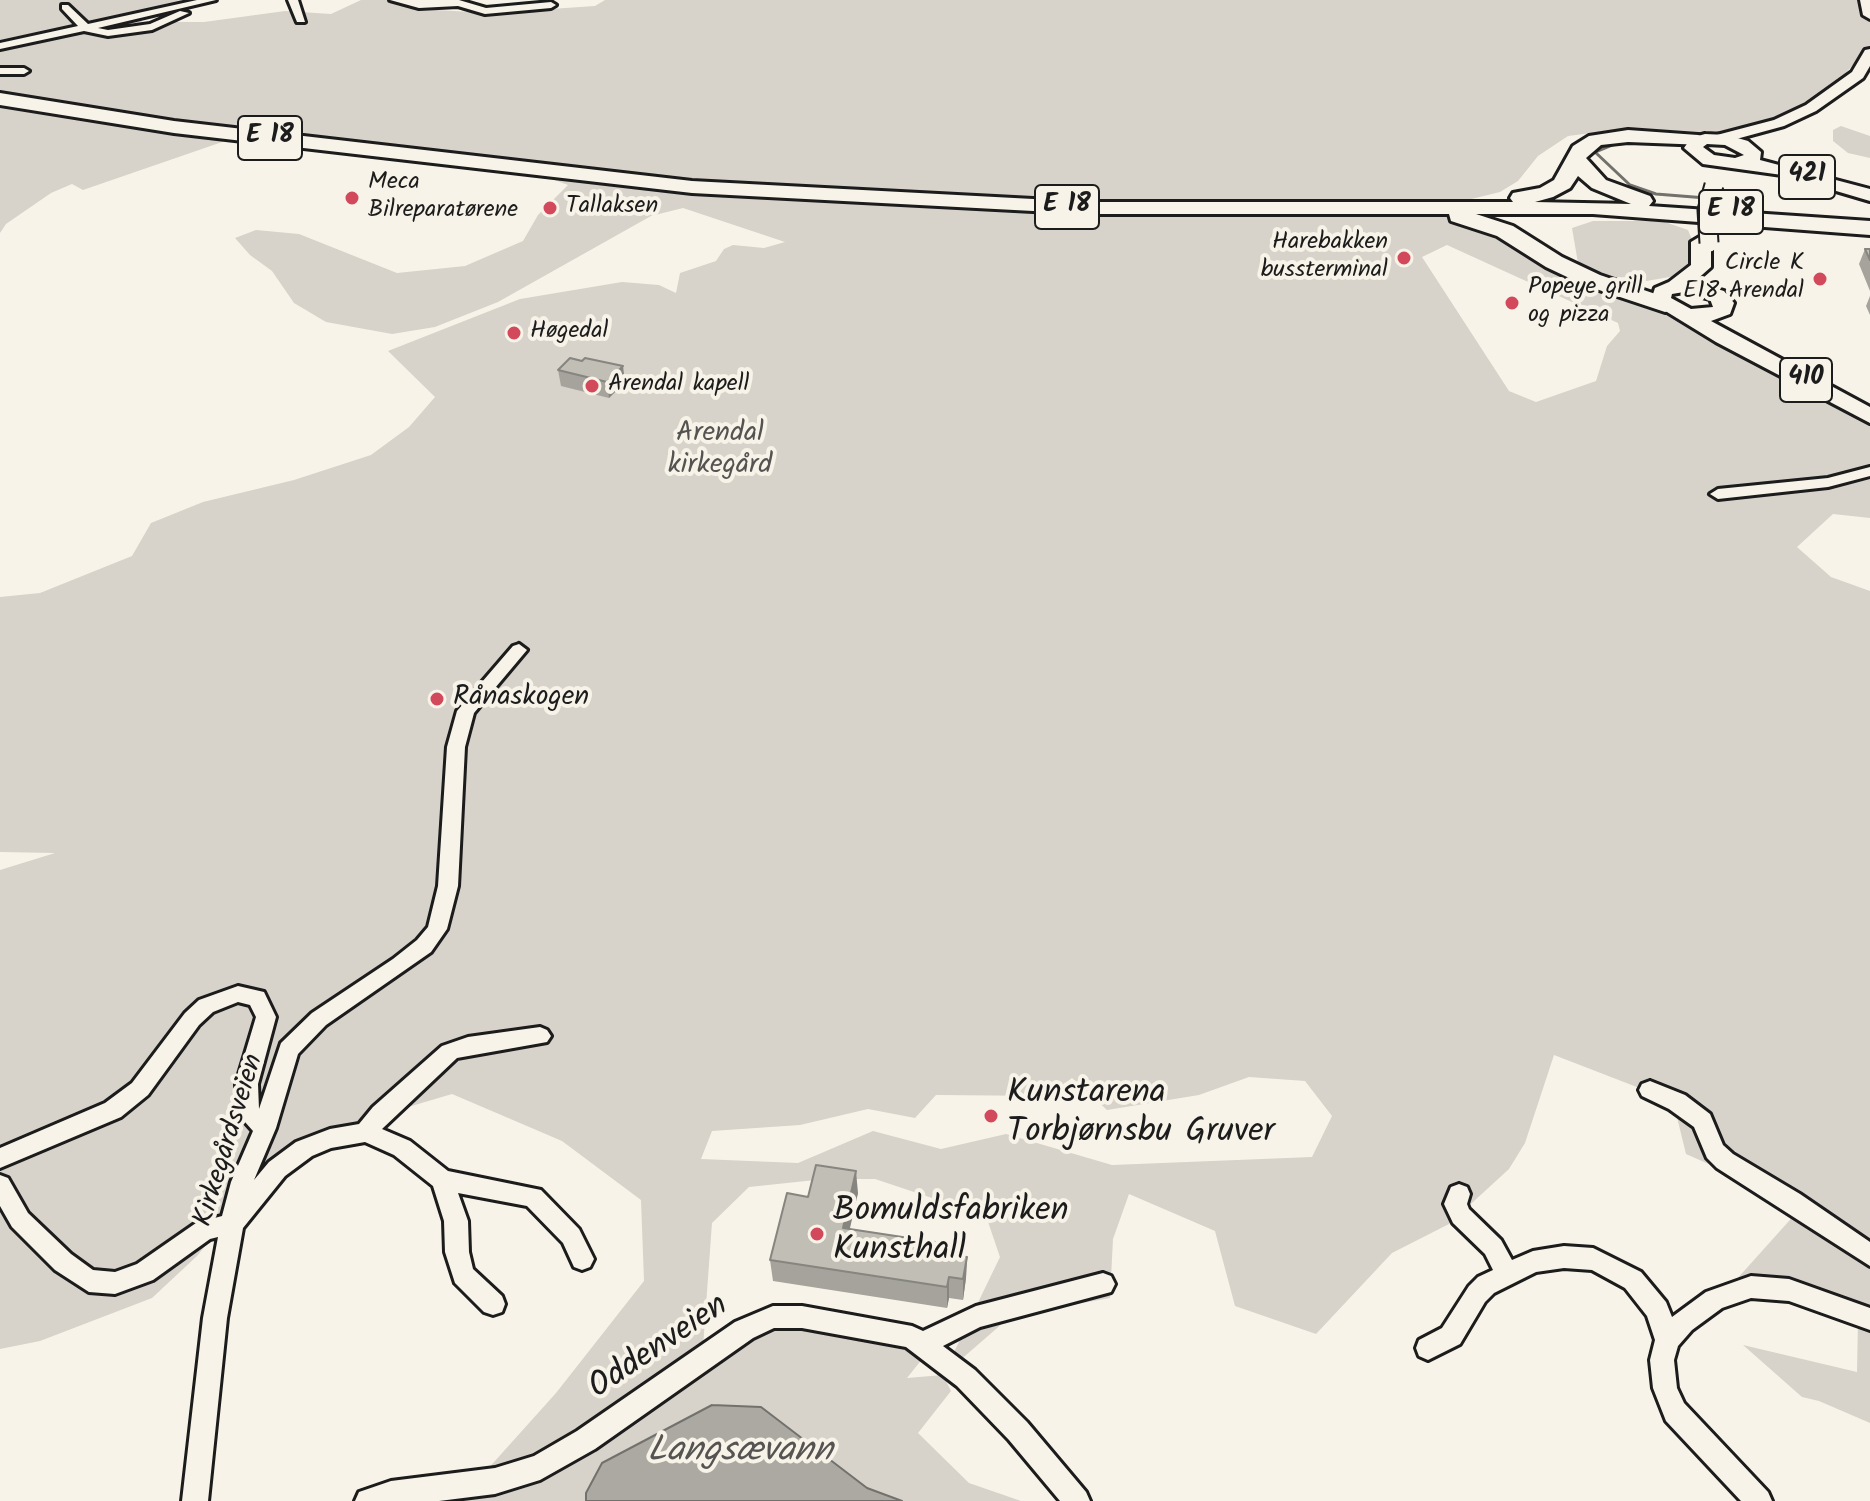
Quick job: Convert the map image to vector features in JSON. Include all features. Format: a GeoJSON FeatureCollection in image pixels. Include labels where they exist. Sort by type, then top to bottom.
{"type":"FeatureCollection","features":[{"type":"Feature","properties":{"kind":"highway","name":"E 18"},"geometry":{"type":"LineString","coordinates":[[0,96],[460,155],[699,181],[821,191],[1088,203],[1516,199],[1546,193],[1563,184],[1584,147],[1596,140],[1617,136],[1650,137],[1704,147]]}},
{"type":"Feature","properties":{"kind":"highway","name":"E 18"},"geometry":{"type":"LineString","coordinates":[[0,96],[190,129],[692,187],[1011,206],[1569,208],[1733,214]]}},
{"type":"Feature","properties":{"kind":"highway","name":"E 18"},"geometry":{"type":"LineString","coordinates":[[1577,159],[1590,178],[1624,196],[1733,214],[1870,226]]}},
{"type":"Feature","properties":{"kind":"highway","name":"E 18"},"geometry":{"type":"LineString","coordinates":[[1420,201],[1733,214]]}},
{"type":"Feature","properties":{"kind":"highway","name":"E 18"},"geometry":{"type":"LineString","coordinates":[[1328,208],[1434,212],[1468,217],[1505,231],[1554,262],[1605,284],[1669,293]]}},
{"type":"Feature","properties":{"kind":"highway","name":"E 18"},"geometry":{"type":"LineString","coordinates":[[1569,269],[1553,254],[1546,239],[1554,227],[1571,219],[1605,215],[1733,214]]}},
{"type":"Feature","properties":{"kind":"main road"},"geometry":{"type":"LineString","coordinates":[[1867,0],[1870,15]]}},
{"type":"Feature","properties":{"kind":"main road"},"geometry":{"type":"LineString","coordinates":[[1704,147],[1797,116],[1843,88],[1858,75],[1870,53]]}},
{"type":"Feature","properties":{"kind":"main road"},"geometry":{"type":"LineString","coordinates":[[1710,185],[1722,170],[1743,156],[1748,138],[1760,128]]}},
{"type":"Feature","properties":{"kind":"main road"},"geometry":{"type":"LineString","coordinates":[[1704,147],[1743,156]]}},
{"type":"Feature","properties":{"kind":"main road","name":"410"},"geometry":{"type":"LineString","coordinates":[[1704,147],[1710,169],[1710,185],[1701,267],[1669,293],[1689,315],[1870,416]]}},
{"type":"Feature","properties":{"kind":"main road","name":"421"},"geometry":{"type":"LineString","coordinates":[[1743,156],[1870,194]]}},
{"type":"Feature","properties":{"kind":"main road","name":"410"},"geometry":{"type":"LineString","coordinates":[[1705,242],[1710,292],[1724,303],[1719,313]]}},
{"type":"Feature","properties":{"kind":"main road"},"geometry":{"type":"LineString","coordinates":[[1669,293],[1710,292]]}},
{"type":"Feature","properties":{"kind":"main road","name":"410"},"geometry":{"type":"LineString","coordinates":[[1689,315],[1719,313]]}},
{"type":"Feature","properties":{"kind":"main road","name":"410"},"geometry":{"type":"LineString","coordinates":[[1719,313],[1725,326],[1742,346]]}},
{"type":"Feature","properties":{"kind":"street"},"geometry":{"type":"LineString","coordinates":[[0,46],[211,0]]}},
{"type":"Feature","properties":{"kind":"street"},"geometry":{"type":"LineString","coordinates":[[293,0],[301,20]]}},
{"type":"Feature","properties":{"kind":"street"},"geometry":{"type":"LineString","coordinates":[[395,0],[419,5],[459,3],[485,11],[551,5]]}},
{"type":"Feature","properties":{"kind":"street"},"geometry":{"type":"LineString","coordinates":[[65,7],[86,28],[108,33],[152,27],[190,10]]}},
{"type":"Feature","properties":{"kind":"street"},"geometry":{"type":"LineString","coordinates":[[0,71],[24,71]]}},
{"type":"Feature","properties":{"kind":"street"},"geometry":{"type":"LineString","coordinates":[[1718,494],[1828,482],[1870,471]]}},
{"type":"Feature","properties":{"kind":"street","name":"Kirkegårdsveien"},"geometry":{"type":"LineString","coordinates":[[195,1501],[215,1318],[232,1224],[242,1182],[265,1128],[281,1070],[289,1049],[300,1036],[319,1019],[400,965],[424,946],[437,929],[446,905],[456,747],[466,711],[519,650]]}},
{"type":"Feature","properties":{"kind":"street"},"geometry":{"type":"LineString","coordinates":[[0,1158],[113,1110],[140,1089],[192,1019],[206,1006],[238,994],[257,998],[266,1017],[247,1084],[248,1113],[265,1128]]}},
{"type":"Feature","properties":{"kind":"street"},"geometry":{"type":"LineString","coordinates":[[366,1132],[381,1114],[450,1052],[468,1046],[540,1036]]}},
{"type":"Feature","properties":{"kind":"street"},"geometry":{"type":"LineString","coordinates":[[1650,1090],[1677,1102],[1702,1121],[1715,1151],[1725,1161],[1792,1201],[1870,1255]]}},
{"type":"Feature","properties":{"kind":"street"},"geometry":{"type":"LineString","coordinates":[[0,1185],[20,1220],[63,1262],[89,1281],[115,1283],[131,1279],[204,1230],[232,1224],[277,1169],[294,1155],[330,1139],[366,1132],[402,1148],[442,1180],[533,1197],[571,1236],[582,1259]]}},
{"type":"Feature","properties":{"kind":"street"},"geometry":{"type":"LineString","coordinates":[[442,1180],[456,1221],[457,1252],[463,1275],[493,1304]]}},
{"type":"Feature","properties":{"kind":"street"},"geometry":{"type":"LineString","coordinates":[[1459,1194],[1455,1204],[1461,1216],[1493,1247],[1507,1274]]}},
{"type":"Feature","properties":{"kind":"street"},"geometry":{"type":"LineString","coordinates":[[1428,1348],[1451,1336],[1477,1294],[1507,1274],[1533,1262],[1564,1257],[1593,1259],[1633,1280],[1657,1310],[1667,1340]]}},
{"type":"Feature","properties":{"kind":"street"},"geometry":{"type":"LineString","coordinates":[[921,1344],[976,1317],[1103,1284]]}},
{"type":"Feature","properties":{"kind":"street"},"geometry":{"type":"LineString","coordinates":[[1759,1501],[1675,1412],[1665,1388],[1662,1360],[1667,1340],[1683,1322],[1714,1300],[1751,1287],[1789,1290],[1870,1319]]}},
{"type":"Feature","properties":{"kind":"street","name":"Oddenveien"},"geometry":{"type":"LineString","coordinates":[[368,1501],[391,1494],[495,1481],[540,1467],[586,1440],[744,1330],[773,1317],[802,1317],[897,1332],[921,1344],[966,1378],[1018,1431],[1077,1501]]}},
{"type":"Feature","properties":{"kind":"green space","name":"Arendal kirkegård"},"geometry":{"type":"Polygon","coordinates":[[[0,0],[181,0],[184,3],[135,18],[143,22],[204,22],[285,11],[331,14],[361,0],[400,0],[436,10],[491,13],[595,6],[605,0],[1870,0],[1870,47],[1839,80],[1785,115],[1743,130],[1681,133],[1615,130],[1568,136],[1538,156],[1518,181],[1500,192],[1447,205],[1638,299],[1696,322],[1870,425],[1870,518],[1833,514],[1797,547],[1831,577],[1870,591],[1870,1423],[1802,1397],[1743,1345],[1857,1372],[1858,1321],[1816,1302],[1740,1298],[1736,1280],[1797,1212],[1765,1189],[1686,1154],[1673,1101],[1554,1055],[1525,1143],[1509,1169],[1449,1224],[1392,1253],[1316,1334],[1235,1306],[1215,1231],[1129,1194],[1113,1239],[1110,1298],[1011,1316],[943,1375],[951,1391],[918,1433],[969,1483],[1021,1501],[902,1501],[867,1488],[761,1407],[586,1493],[586,1501],[459,1501],[556,1393],[644,1281],[641,1200],[562,1141],[452,1094],[388,1113],[259,1172],[249,1211],[220,1228],[197,1256],[152,1298],[40,1341],[0,1349],[0,870],[55,853],[0,852],[0,597],[40,593],[132,556],[151,523],[203,502],[294,480],[371,455],[409,427],[435,397],[388,351],[520,299],[622,282],[659,285],[676,293],[680,273],[716,261],[724,249],[733,245],[764,248],[785,242],[683,208],[651,216],[498,302],[435,327],[392,334],[326,322],[294,303],[272,271],[250,255],[235,238],[256,230],[299,234],[397,273],[465,266],[523,241],[538,215],[568,185],[528,170],[288,143],[225,141],[83,190],[72,184],[51,193],[6,224],[0,233],[0,0]],[[1447,245],[1422,257],[1509,391],[1536,402],[1596,381],[1607,346],[1620,331],[1618,323],[1447,245]],[[1249,1077],[1199,1095],[1107,1110],[1072,1078],[1048,1096],[936,1095],[915,1118],[868,1109],[800,1125],[712,1131],[701,1159],[798,1163],[873,1131],[941,1149],[1006,1134],[1112,1165],[1312,1157],[1332,1116],[1305,1081],[1249,1077]],[[825,1179],[749,1187],[712,1223],[703,1347],[783,1325],[814,1328],[908,1347],[923,1358],[907,1378],[943,1375],[1000,1257],[986,1216],[875,1179],[825,1179]]]}},
{"type":"Feature","properties":{"kind":"green space"},"geometry":{"type":"Polygon","coordinates":[[[1841,126],[1870,136],[1870,158],[1848,153],[1833,141],[1833,130],[1841,126]]]}},
{"type":"Feature","properties":{"kind":"green space"},"geometry":{"type":"Polygon","coordinates":[[[1593,221],[1662,221],[1688,230],[1695,247],[1687,274],[1635,283],[1601,275],[1578,263],[1572,228],[1593,221]]]}},
{"type":"Feature","properties":{"kind":"water","name":"Langsævann"},"geometry":{"type":"Polygon","coordinates":[[[712,1405],[761,1407],[867,1488],[902,1501],[586,1501],[586,1493],[602,1463],[712,1405]]]}},
{"type":"Feature","properties":{"kind":"building"},"geometry":{"type":"Polygon","coordinates":[[[570,358],[623,366],[607,382],[558,370],[570,358]]]}},
{"type":"Feature","properties":{"kind":"building"},"geometry":{"type":"Polygon","coordinates":[[[816,1165],[856,1171],[843,1228],[955,1245],[953,1255],[967,1257],[963,1279],[949,1277],[947,1287],[770,1260],[787,1193],[808,1197],[816,1165]]]}},
{"type":"Feature","properties":{"kind":"waterway"},"geometry":{"type":"LineString","coordinates":[[1617,143],[1595,152],[1630,185],[1656,194],[1706,198]]}},
{"type":"Feature","properties":{"kind":"waterway"},"geometry":{"type":"LineString","coordinates":[[1716,199],[1732,198]]}},
{"type":"Feature","properties":{"kind":"place","name":"Meca Bilreparatørene"},"geometry":{"type":"Point","coordinates":[352,198]}},
{"type":"Feature","properties":{"kind":"place","name":"Tallaksen"},"geometry":{"type":"Point","coordinates":[550,208]}},
{"type":"Feature","properties":{"kind":"place","name":"Harebakken bussterminal"},"geometry":{"type":"Point","coordinates":[1404,258]}},
{"type":"Feature","properties":{"kind":"place","name":"Circle K E18 Arendal"},"geometry":{"type":"Point","coordinates":[1820,279]}},
{"type":"Feature","properties":{"kind":"place","name":"Popeye grill og pizza"},"geometry":{"type":"Point","coordinates":[1512,303]}},
{"type":"Feature","properties":{"kind":"place","name":"Høgedal"},"geometry":{"type":"Point","coordinates":[514,333]}},
{"type":"Feature","properties":{"kind":"place","name":"Arendal kapell"},"geometry":{"type":"Point","coordinates":[592,386]}},
{"type":"Feature","properties":{"kind":"place","name":"Rånaskogen"},"geometry":{"type":"Point","coordinates":[437,699]}},
{"type":"Feature","properties":{"kind":"place","name":"Kunstarena Torbjørnsbu Gruver"},"geometry":{"type":"Point","coordinates":[991,1116]}},
{"type":"Feature","properties":{"kind":"place","name":"Bomuldsfabriken Kunsthall"},"geometry":{"type":"Point","coordinates":[817,1234]}}]}
